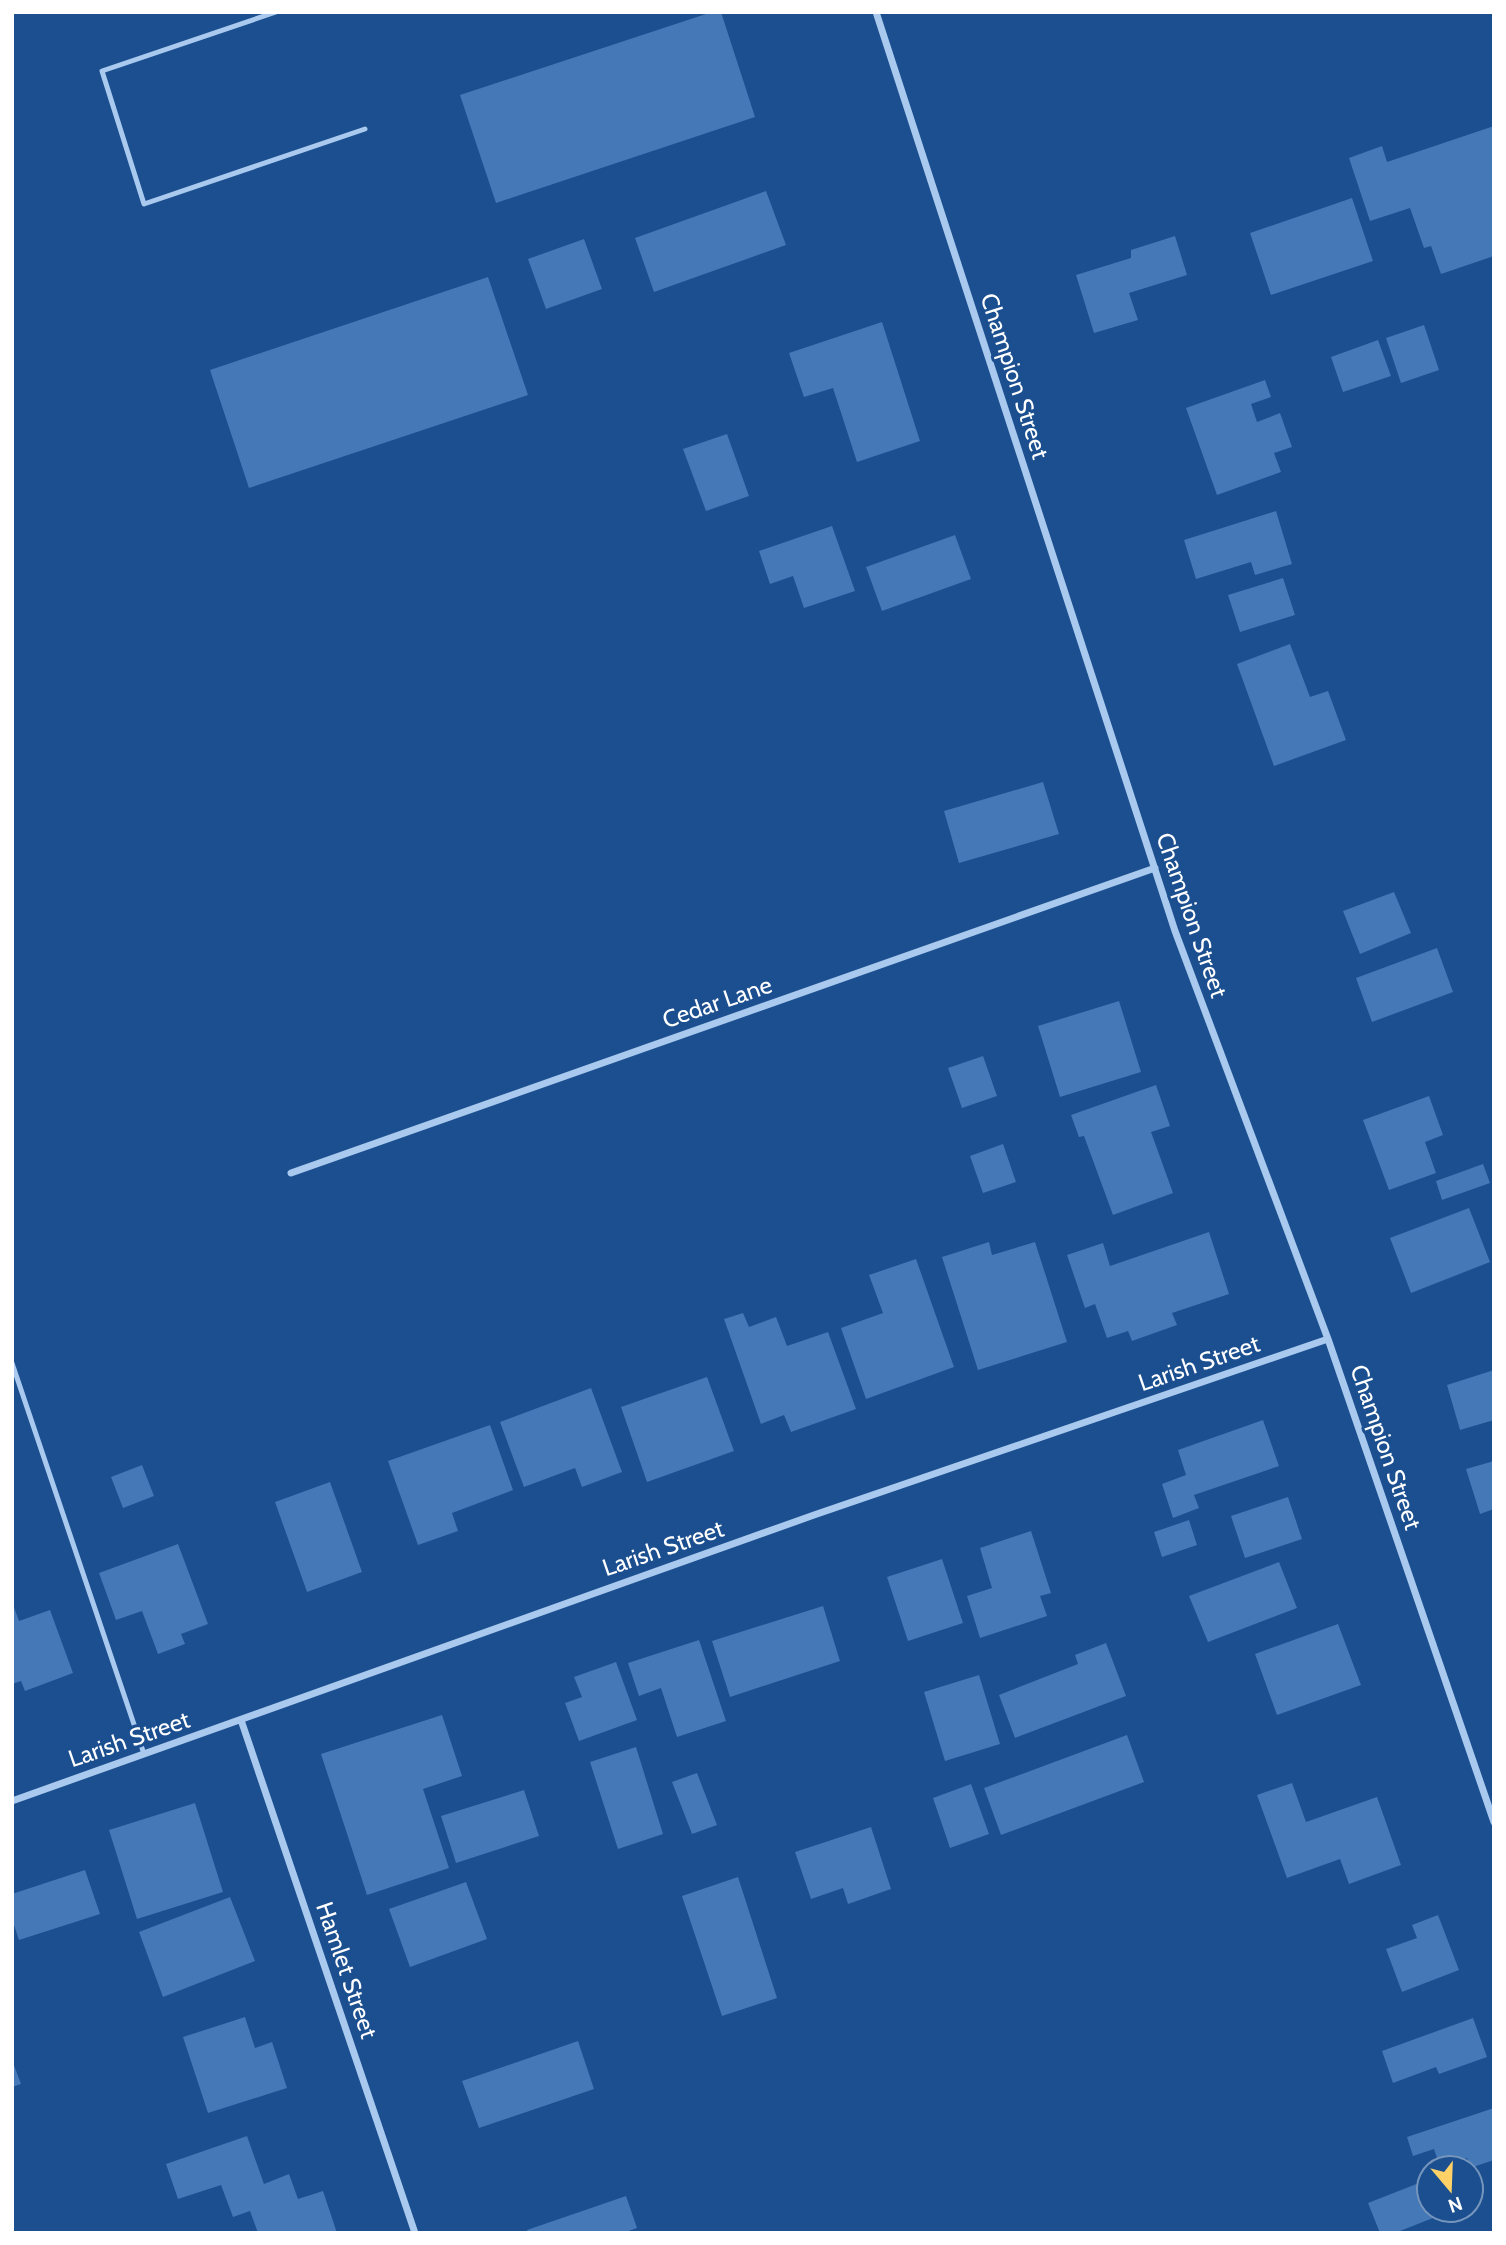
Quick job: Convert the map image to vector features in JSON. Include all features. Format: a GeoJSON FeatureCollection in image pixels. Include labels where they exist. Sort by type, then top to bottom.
{"type":"FeatureCollection","features":[{"type":"Feature","properties":{"kind":"street","name":"Champion Street"},"geometry":{"type":"LineString","coordinates":[[876,12],[1175,931],[1328,1339],[1494,1822]]}},
{"type":"Feature","properties":{"kind":"street","name":"Cedar Lane"},"geometry":{"type":"LineString","coordinates":[[291,1173],[1155,868]]}},
{"type":"Feature","properties":{"kind":"street","name":"Larish Street"},"geometry":{"type":"LineString","coordinates":[[12,1801],[814,1515],[1328,1339]]}},
{"type":"Feature","properties":{"kind":"street","name":"Hamlet Street"},"geometry":{"type":"LineString","coordinates":[[241,1720],[415,2233]]}},
{"type":"Feature","properties":{"kind":"lane"},"geometry":{"type":"LineString","coordinates":[[275,12],[102,71],[144,204],[365,129]]}},
{"type":"Feature","properties":{"kind":"lane"},"geometry":{"type":"LineString","coordinates":[[12,1363],[144,1754]]}},
{"type":"Feature","properties":{"kind":"building"},"geometry":{"type":"Polygon","coordinates":[[[712,12],[721,12],[755,117],[496,203],[460,95],[712,12]]]}},
{"type":"Feature","properties":{"kind":"building"},"geometry":{"type":"Polygon","coordinates":[[[1494,126],[1494,256],[1441,274],[1431,246],[1424,248],[1410,208],[1370,221],[1349,158],[1382,146],[1387,162],[1494,126]]]}},
{"type":"Feature","properties":{"kind":"building"},"geometry":{"type":"Polygon","coordinates":[[[766,191],[786,245],[654,292],[635,238],[766,191]]]}},
{"type":"Feature","properties":{"kind":"building"},"geometry":{"type":"Polygon","coordinates":[[[1352,198],[1373,261],[1271,295],[1250,233],[1352,198]]]}},
{"type":"Feature","properties":{"kind":"building"},"geometry":{"type":"Polygon","coordinates":[[[1175,236],[1187,275],[1129,293],[1138,320],[1094,333],[1076,275],[1131,258],[1131,250],[1175,236]]]}},
{"type":"Feature","properties":{"kind":"building"},"geometry":{"type":"Polygon","coordinates":[[[584,239],[602,289],[546,309],[528,259],[584,239]]]}},
{"type":"Feature","properties":{"kind":"building"},"geometry":{"type":"Polygon","coordinates":[[[488,277],[528,395],[249,488],[210,370],[488,277]]]}},
{"type":"Feature","properties":{"kind":"building"},"geometry":{"type":"Polygon","coordinates":[[[882,322],[920,441],[857,462],[833,388],[804,397],[789,353],[882,322]]]}},
{"type":"Feature","properties":{"kind":"building"},"geometry":{"type":"Polygon","coordinates":[[[1424,325],[1439,370],[1401,383],[1386,338],[1424,325]]]}},
{"type":"Feature","properties":{"kind":"building"},"geometry":{"type":"Polygon","coordinates":[[[1378,340],[1391,376],[1343,392],[1331,357],[1378,340]]]}},
{"type":"Feature","properties":{"kind":"building"},"geometry":{"type":"Polygon","coordinates":[[[1265,380],[1271,397],[1251,404],[1257,422],[1280,413],[1292,447],[1274,453],[1281,472],[1217,495],[1186,408],[1265,380]]]}},
{"type":"Feature","properties":{"kind":"building"},"geometry":{"type":"Polygon","coordinates":[[[727,434],[749,496],[706,511],[683,449],[727,434]]]}},
{"type":"Feature","properties":{"kind":"building"},"geometry":{"type":"Polygon","coordinates":[[[1276,511],[1292,564],[1255,575],[1251,562],[1196,579],[1184,540],[1276,511]]]}},
{"type":"Feature","properties":{"kind":"building"},"geometry":{"type":"Polygon","coordinates":[[[832,526],[855,591],[804,608],[793,576],[770,584],[759,551],[832,526]]]}},
{"type":"Feature","properties":{"kind":"building"},"geometry":{"type":"Polygon","coordinates":[[[955,535],[971,579],[882,611],[866,567],[955,535]]]}},
{"type":"Feature","properties":{"kind":"building"},"geometry":{"type":"Polygon","coordinates":[[[1283,578],[1295,615],[1240,632],[1228,595],[1283,578]]]}},
{"type":"Feature","properties":{"kind":"building"},"geometry":{"type":"Polygon","coordinates":[[[1290,644],[1310,697],[1328,691],[1346,740],[1274,766],[1237,664],[1290,644]]]}},
{"type":"Feature","properties":{"kind":"building"},"geometry":{"type":"Polygon","coordinates":[[[1043,782],[1059,834],[959,863],[944,811],[1043,782]]]}},
{"type":"Feature","properties":{"kind":"building"},"geometry":{"type":"Polygon","coordinates":[[[1394,892],[1411,933],[1360,954],[1343,911],[1394,892]]]}},
{"type":"Feature","properties":{"kind":"building"},"geometry":{"type":"Polygon","coordinates":[[[1437,948],[1453,992],[1372,1022],[1356,978],[1437,948]]]}},
{"type":"Feature","properties":{"kind":"building"},"geometry":{"type":"Polygon","coordinates":[[[1119,1001],[1141,1072],[1060,1097],[1038,1026],[1119,1001]]]}},
{"type":"Feature","properties":{"kind":"building"},"geometry":{"type":"Polygon","coordinates":[[[983,1056],[997,1096],[962,1108],[948,1068],[983,1056]]]}},
{"type":"Feature","properties":{"kind":"building"},"geometry":{"type":"Polygon","coordinates":[[[1156,1085],[1170,1126],[1151,1132],[1173,1193],[1113,1215],[1084,1136],[1079,1137],[1071,1115],[1156,1085]]]}},
{"type":"Feature","properties":{"kind":"building"},"geometry":{"type":"Polygon","coordinates":[[[1429,1096],[1443,1135],[1425,1142],[1436,1173],[1389,1190],[1363,1120],[1429,1096]]]}},
{"type":"Feature","properties":{"kind":"building"},"geometry":{"type":"Polygon","coordinates":[[[1003,1144],[1016,1182],[983,1193],[970,1156],[1003,1144]]]}},
{"type":"Feature","properties":{"kind":"building"},"geometry":{"type":"Polygon","coordinates":[[[1483,1164],[1490,1183],[1442,1200],[1436,1181],[1483,1164]]]}},
{"type":"Feature","properties":{"kind":"building"},"geometry":{"type":"Polygon","coordinates":[[[1469,1208],[1490,1262],[1411,1293],[1390,1238],[1469,1208]]]}},
{"type":"Feature","properties":{"kind":"building"},"geometry":{"type":"Polygon","coordinates":[[[1209,1232],[1229,1294],[1172,1313],[1177,1325],[1132,1341],[1128,1331],[1107,1338],[1095,1304],[1085,1308],[1067,1255],[1103,1243],[1110,1266],[1209,1232]]]}},
{"type":"Feature","properties":{"kind":"building"},"geometry":{"type":"Polygon","coordinates":[[[989,1242],[992,1255],[1035,1242],[1067,1342],[978,1370],[942,1257],[989,1242]]]}},
{"type":"Feature","properties":{"kind":"building"},"geometry":{"type":"Polygon","coordinates":[[[916,1259],[954,1367],[866,1399],[841,1328],[883,1313],[869,1275],[916,1259]]]}},
{"type":"Feature","properties":{"kind":"building"},"geometry":{"type":"Polygon","coordinates":[[[743,1313],[749,1327],[776,1317],[787,1346],[828,1332],[856,1409],[791,1432],[784,1415],[761,1424],[724,1319],[743,1313]]]}},
{"type":"Feature","properties":{"kind":"building"},"geometry":{"type":"Polygon","coordinates":[[[1494,1370],[1494,1420],[1460,1430],[1447,1385],[1494,1370]]]}},
{"type":"Feature","properties":{"kind":"building"},"geometry":{"type":"Polygon","coordinates":[[[707,1377],[734,1451],[647,1482],[621,1407],[707,1377]]]}},
{"type":"Feature","properties":{"kind":"building"},"geometry":{"type":"Polygon","coordinates":[[[591,1388],[622,1472],[582,1487],[575,1468],[524,1487],[500,1422],[591,1388]]]}},
{"type":"Feature","properties":{"kind":"building"},"geometry":{"type":"Polygon","coordinates":[[[1263,1420],[1279,1466],[1194,1495],[1199,1508],[1173,1518],[1162,1484],[1186,1475],[1178,1450],[1263,1420]]]}},
{"type":"Feature","properties":{"kind":"building"},"geometry":{"type":"Polygon","coordinates":[[[490,1425],[513,1490],[452,1513],[458,1531],[418,1545],[388,1461],[490,1425]]]}},
{"type":"Feature","properties":{"kind":"building"},"geometry":{"type":"Polygon","coordinates":[[[1494,1461],[1494,1509],[1480,1514],[1466,1469],[1494,1461]]]}},
{"type":"Feature","properties":{"kind":"building"},"geometry":{"type":"Polygon","coordinates":[[[142,1465],[154,1496],[123,1508],[111,1477],[142,1465]]]}},
{"type":"Feature","properties":{"kind":"building"},"geometry":{"type":"Polygon","coordinates":[[[330,1482],[362,1572],[307,1592],[275,1502],[330,1482]]]}},
{"type":"Feature","properties":{"kind":"building"},"geometry":{"type":"Polygon","coordinates":[[[1288,1497],[1302,1539],[1245,1558],[1231,1516],[1288,1497]]]}},
{"type":"Feature","properties":{"kind":"building"},"geometry":{"type":"Polygon","coordinates":[[[1189,1520],[1197,1545],[1162,1557],[1154,1532],[1189,1520]]]}},
{"type":"Feature","properties":{"kind":"building"},"geometry":{"type":"Polygon","coordinates":[[[1031,1531],[1051,1593],[1040,1596],[1047,1616],[980,1638],[967,1596],[992,1588],[980,1548],[1031,1531]]]}},
{"type":"Feature","properties":{"kind":"building"},"geometry":{"type":"Polygon","coordinates":[[[178,1544],[208,1624],[181,1634],[185,1644],[158,1654],[142,1611],[116,1620],[99,1573],[178,1544]]]}},
{"type":"Feature","properties":{"kind":"building"},"geometry":{"type":"Polygon","coordinates":[[[942,1559],[963,1623],[908,1641],[887,1577],[942,1559]]]}},
{"type":"Feature","properties":{"kind":"building"},"geometry":{"type":"Polygon","coordinates":[[[1279,1562],[1297,1608],[1208,1642],[1189,1596],[1279,1562]]]}},
{"type":"Feature","properties":{"kind":"building"},"geometry":{"type":"Polygon","coordinates":[[[12,1602],[19,1621],[50,1610],[73,1673],[25,1691],[21,1681],[12,1684],[12,1602]]]}},
{"type":"Feature","properties":{"kind":"building"},"geometry":{"type":"Polygon","coordinates":[[[823,1606],[840,1661],[730,1697],[712,1641],[823,1606]]]}},
{"type":"Feature","properties":{"kind":"building"},"geometry":{"type":"Polygon","coordinates":[[[1338,1624],[1361,1685],[1277,1715],[1255,1654],[1338,1624]]]}},
{"type":"Feature","properties":{"kind":"building"},"geometry":{"type":"Polygon","coordinates":[[[699,1640],[726,1721],[677,1737],[661,1688],[639,1696],[628,1663],[699,1640]]]}},
{"type":"Feature","properties":{"kind":"building"},"geometry":{"type":"Polygon","coordinates":[[[1106,1643],[1126,1696],[1015,1738],[999,1695],[1078,1664],[1075,1655],[1106,1643]]]}},
{"type":"Feature","properties":{"kind":"building"},"geometry":{"type":"Polygon","coordinates":[[[616,1662],[637,1720],[579,1741],[565,1703],[582,1697],[574,1677],[616,1662]]]}},
{"type":"Feature","properties":{"kind":"building"},"geometry":{"type":"Polygon","coordinates":[[[979,1675],[1000,1744],[945,1761],[924,1692],[979,1675]]]}},
{"type":"Feature","properties":{"kind":"building"},"geometry":{"type":"Polygon","coordinates":[[[442,1715],[462,1776],[423,1789],[449,1868],[367,1895],[321,1754],[442,1715]]]}},
{"type":"Feature","properties":{"kind":"building"},"geometry":{"type":"Polygon","coordinates":[[[1127,1735],[1144,1782],[1001,1835],[984,1788],[1127,1735]]]}},
{"type":"Feature","properties":{"kind":"building"},"geometry":{"type":"Polygon","coordinates":[[[636,1747],[663,1834],[618,1849],[590,1762],[636,1747]]]}},
{"type":"Feature","properties":{"kind":"building"},"geometry":{"type":"Polygon","coordinates":[[[697,1773],[717,1825],[692,1834],[672,1782],[697,1773]]]}},
{"type":"Feature","properties":{"kind":"building"},"geometry":{"type":"Polygon","coordinates":[[[1292,1783],[1306,1822],[1377,1797],[1401,1865],[1349,1884],[1340,1859],[1287,1878],[1257,1795],[1292,1783]]]}},
{"type":"Feature","properties":{"kind":"building"},"geometry":{"type":"Polygon","coordinates":[[[971,1784],[989,1834],[950,1848],[933,1798],[971,1784]]]}},
{"type":"Feature","properties":{"kind":"building"},"geometry":{"type":"Polygon","coordinates":[[[524,1790],[539,1836],[456,1863],[441,1816],[524,1790]]]}},
{"type":"Feature","properties":{"kind":"building"},"geometry":{"type":"Polygon","coordinates":[[[195,1803],[223,1892],[137,1919],[109,1830],[195,1803]]]}},
{"type":"Feature","properties":{"kind":"building"},"geometry":{"type":"Polygon","coordinates":[[[871,1827],[891,1889],[848,1904],[843,1888],[811,1899],[795,1852],[871,1827]]]}},
{"type":"Feature","properties":{"kind":"building"},"geometry":{"type":"Polygon","coordinates":[[[85,1870],[100,1914],[19,1940],[12,1919],[12,1894],[85,1870]]]}},
{"type":"Feature","properties":{"kind":"building"},"geometry":{"type":"Polygon","coordinates":[[[738,1877],[777,1998],[722,2016],[682,1896],[738,1877]]]}},
{"type":"Feature","properties":{"kind":"building"},"geometry":{"type":"Polygon","coordinates":[[[466,1882],[487,1939],[410,1967],[389,1909],[466,1882]]]}},
{"type":"Feature","properties":{"kind":"building"},"geometry":{"type":"Polygon","coordinates":[[[230,1897],[255,1961],[163,1997],[139,1932],[230,1897]]]}},
{"type":"Feature","properties":{"kind":"building"},"geometry":{"type":"Polygon","coordinates":[[[1438,1915],[1459,1970],[1402,1992],[1386,1949],[1417,1938],[1412,1925],[1438,1915]]]}},
{"type":"Feature","properties":{"kind":"building"},"geometry":{"type":"Polygon","coordinates":[[[245,2017],[255,2048],[272,2042],[287,2088],[208,2113],[183,2037],[245,2017]]]}},
{"type":"Feature","properties":{"kind":"building"},"geometry":{"type":"Polygon","coordinates":[[[1473,2018],[1487,2057],[1439,2074],[1436,2067],[1393,2083],[1382,2051],[1473,2018]]]}},
{"type":"Feature","properties":{"kind":"building"},"geometry":{"type":"Polygon","coordinates":[[[578,2041],[594,2089],[479,2128],[462,2081],[578,2041]]]}},
{"type":"Feature","properties":{"kind":"building"},"geometry":{"type":"Polygon","coordinates":[[[12,2060],[21,2084],[12,2087],[12,2060]]]}},
{"type":"Feature","properties":{"kind":"building"},"geometry":{"type":"Polygon","coordinates":[[[1494,2108],[1494,2160],[1485,2163],[1485,2154],[1436,2154],[1434,2149],[1413,2156],[1407,2137],[1494,2108]]]}},
{"type":"Feature","properties":{"kind":"building"},"geometry":{"type":"Polygon","coordinates":[[[247,2136],[264,2184],[289,2174],[298,2199],[323,2191],[337,2233],[258,2233],[250,2211],[233,2217],[221,2185],[178,2199],[166,2164],[247,2136]]]}},
{"type":"Feature","properties":{"kind":"building"},"geometry":{"type":"Polygon","coordinates":[[[1415,2185],[1415,2224],[1418,2224],[1395,2233],[1380,2233],[1368,2203],[1415,2185]]]}},
{"type":"Feature","properties":{"kind":"building"},"geometry":{"type":"Polygon","coordinates":[[[626,2196],[637,2228],[623,2233],[528,2233],[527,2230],[626,2196]]]}}]}
